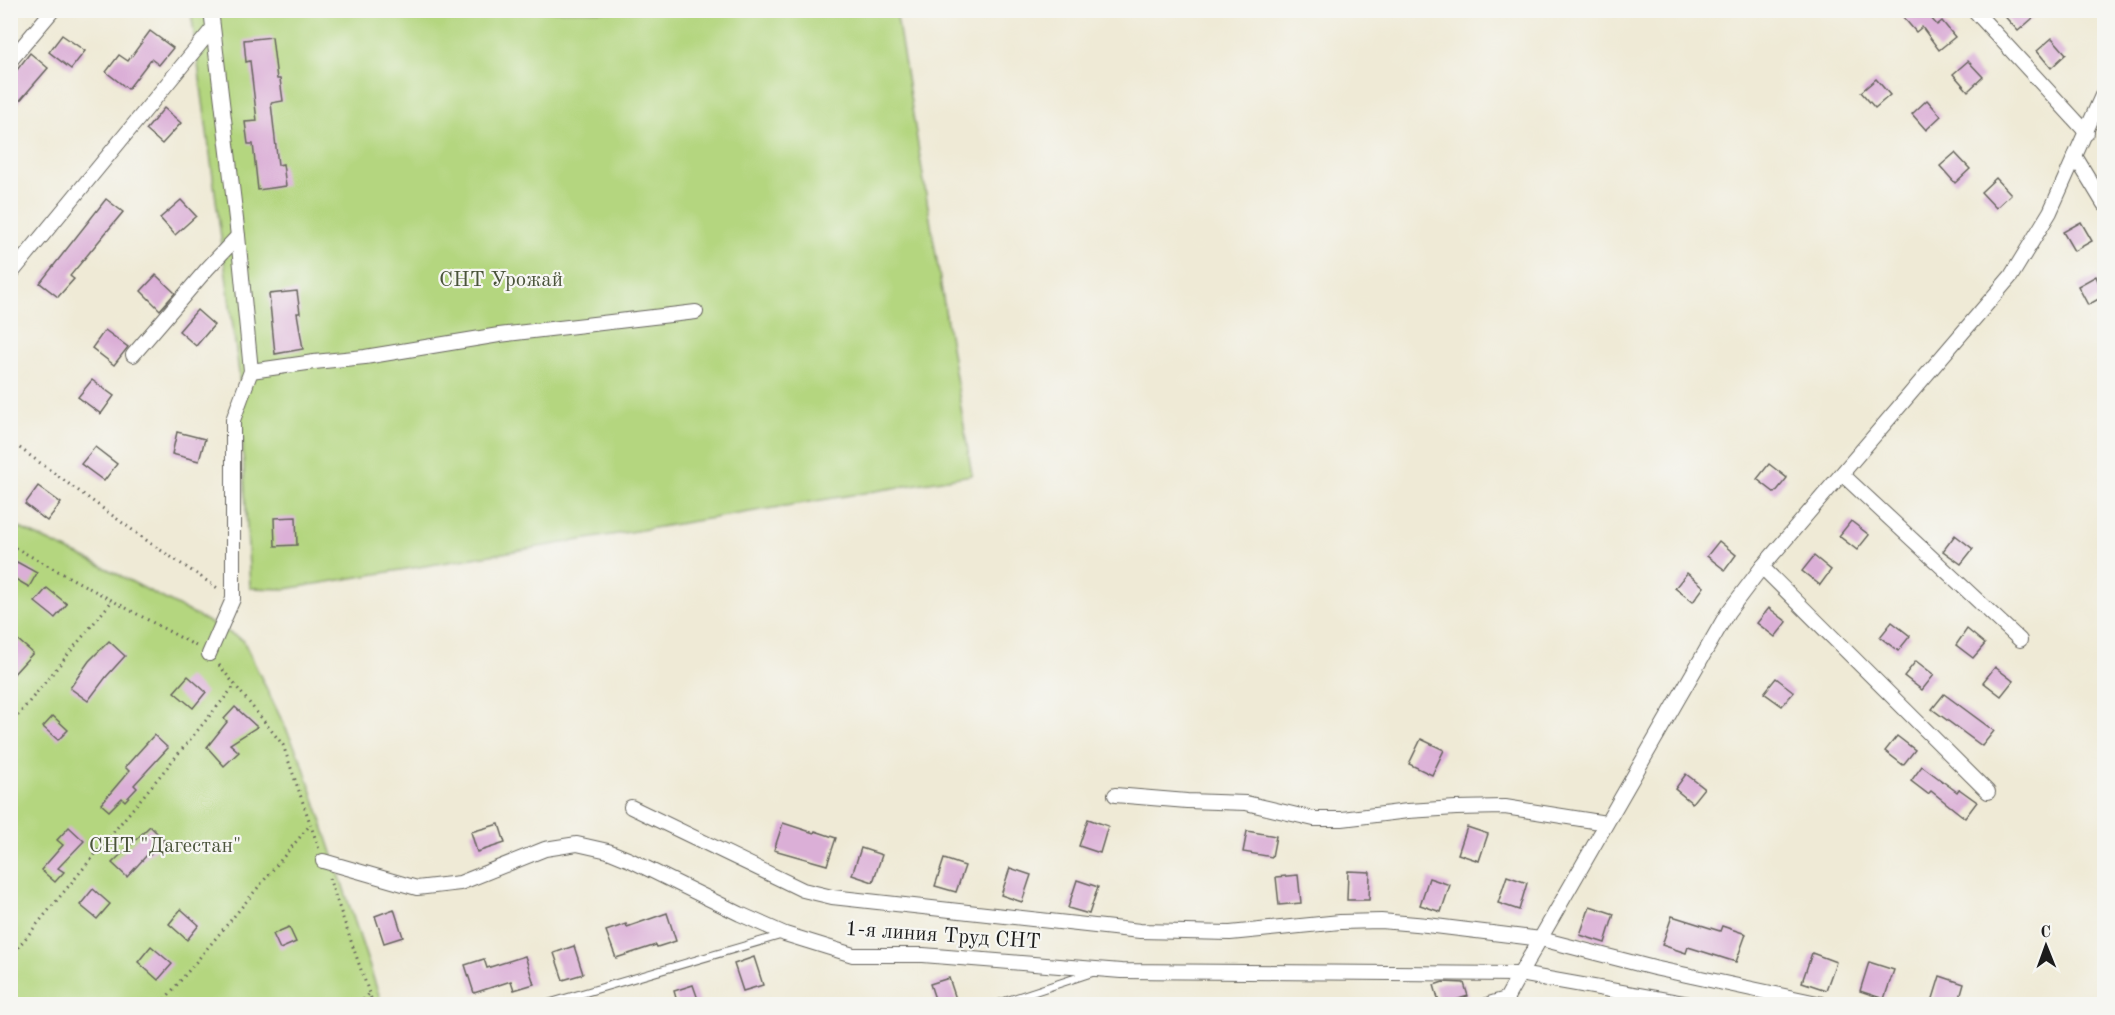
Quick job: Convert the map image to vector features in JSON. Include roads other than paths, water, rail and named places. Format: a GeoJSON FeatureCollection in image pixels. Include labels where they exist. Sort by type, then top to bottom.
{"type":"FeatureCollection","features":[{"type":"Feature","properties":{"kind":"street"},"geometry":{"type":"LineString","coordinates":[[10,61],[53,10]]}},
{"type":"Feature","properties":{"kind":"street"},"geometry":{"type":"LineString","coordinates":[[209,654],[233,599],[233,420],[251,371],[238,236],[211,10]]}},
{"type":"Feature","properties":{"kind":"street"},"geometry":{"type":"LineString","coordinates":[[1974,10],[2087,133]]}},
{"type":"Feature","properties":{"kind":"street"},"geometry":{"type":"LineString","coordinates":[[10,276],[213,28]]}},
{"type":"Feature","properties":{"kind":"street"},"geometry":{"type":"LineString","coordinates":[[1489,1005],[1507,1002],[1520,974],[1728,612],[1762,567],[2011,276],[2050,212],[2104,91]]}},
{"type":"Feature","properties":{"kind":"street"},"geometry":{"type":"LineString","coordinates":[[2075,156],[2104,204]]}},
{"type":"Feature","properties":{"kind":"street"},"geometry":{"type":"LineString","coordinates":[[133,355],[238,236]]}},
{"type":"Feature","properties":{"kind":"street"},"geometry":{"type":"LineString","coordinates":[[251,371],[365,357],[499,335],[696,312]]}},
{"type":"Feature","properties":{"kind":"street"},"geometry":{"type":"LineString","coordinates":[[1842,474],[2020,640]]}},
{"type":"Feature","properties":{"kind":"street"},"geometry":{"type":"LineString","coordinates":[[1762,567],[1988,792]]}},
{"type":"Feature","properties":{"kind":"street"},"geometry":{"type":"LineString","coordinates":[[1115,795],[1246,803],[1314,819],[1342,819],[1456,807],[1505,807],[1606,823]]}},
{"type":"Feature","properties":{"kind":"street"},"geometry":{"type":"LineString","coordinates":[[631,807],[803,890],[832,897],[1140,931],[1230,933],[1340,922],[1381,921],[1541,939],[1654,968],[1822,1005]]}},
{"type":"Feature","properties":{"kind":"street","name":"1-я линия Труд СНТ"},"geometry":{"type":"LineString","coordinates":[[323,861],[417,888],[460,883],[545,849],[577,844],[608,850],[785,934],[853,955],[923,955],[1104,969],[1520,974],[1689,1005]]}},
{"type":"Feature","properties":{"kind":"lane"},"geometry":{"type":"LineString","coordinates":[[546,1005],[785,934]]}},
{"type":"Feature","properties":{"kind":"lane"},"geometry":{"type":"LineString","coordinates":[[997,1005],[1104,969]]}},
{"type":"Feature","properties":{"kind":"park label","name":"СНТ Урожай"},"geometry":{"type":"Point","coordinates":[501,280]}},
{"type":"Feature","properties":{"kind":"park label","name":"СНТ \"Дагестан\""},"geometry":{"type":"Point","coordinates":[165,846]}}]}
